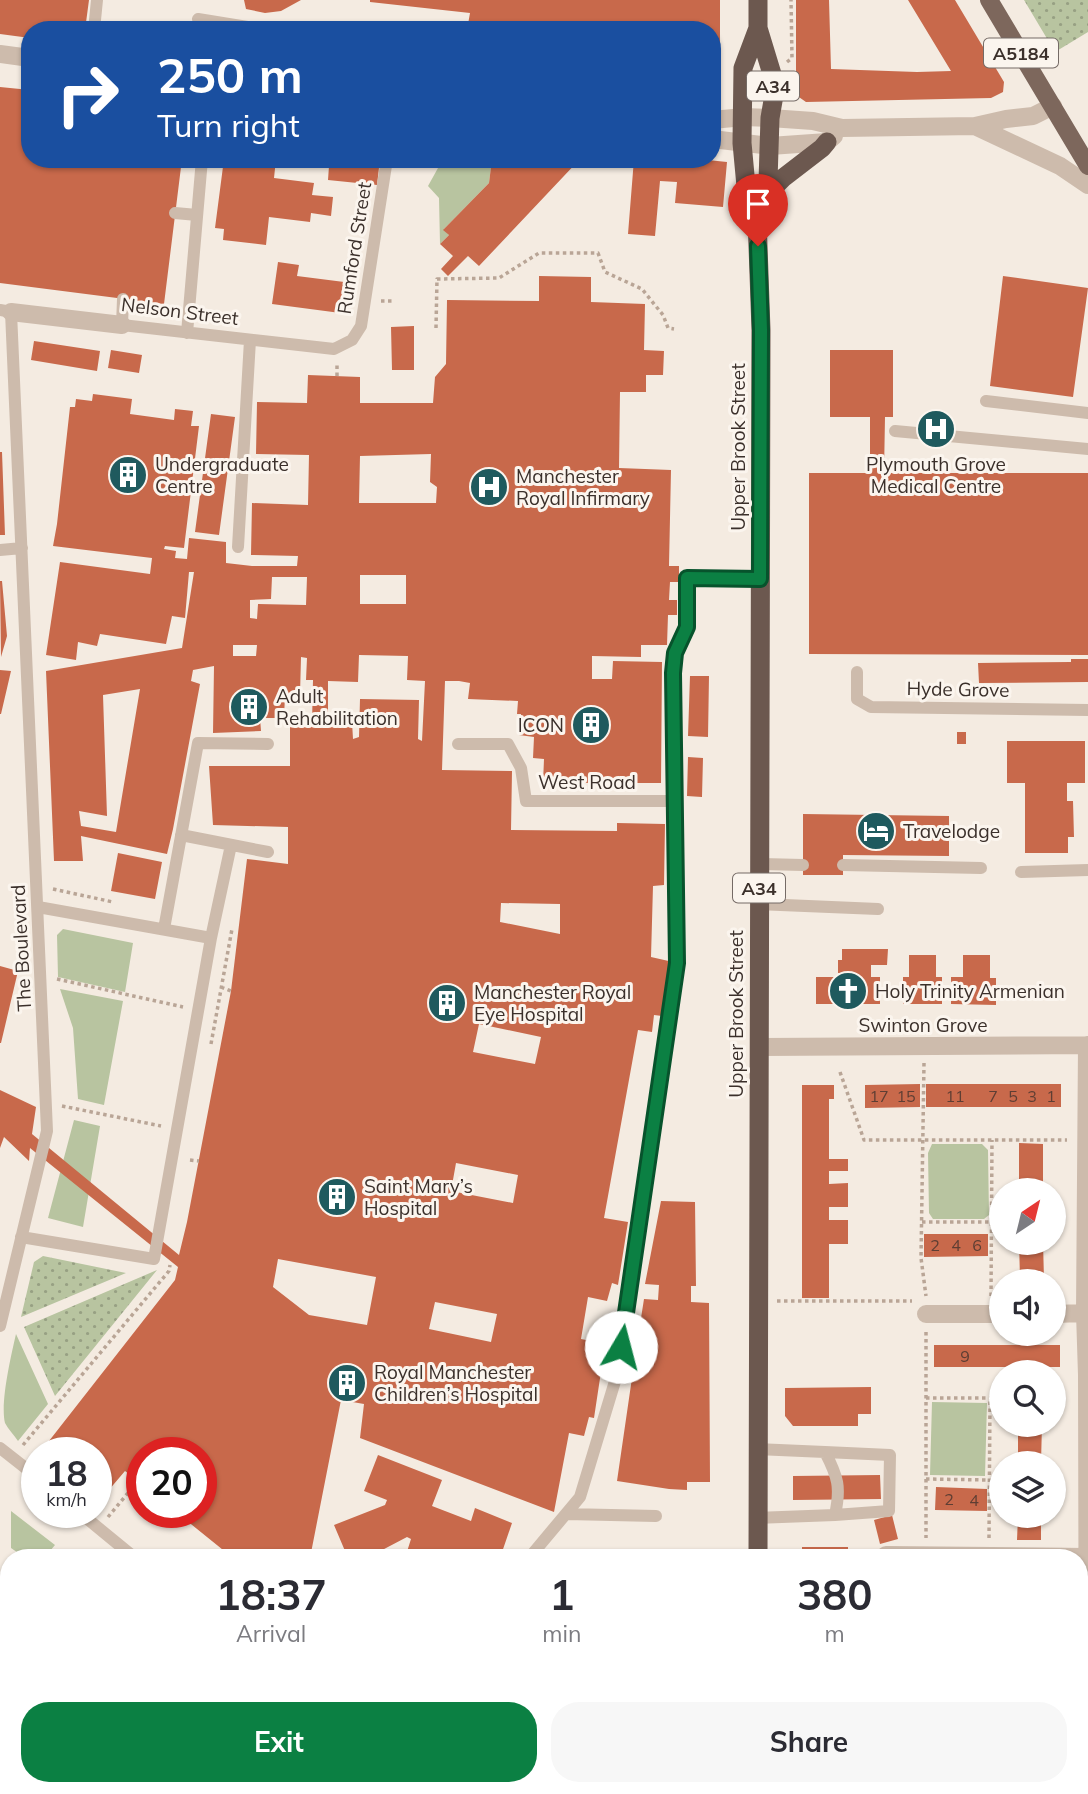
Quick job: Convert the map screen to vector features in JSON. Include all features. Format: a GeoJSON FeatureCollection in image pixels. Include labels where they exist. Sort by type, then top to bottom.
{"type":"FeatureCollection","features":[{"type":"Feature","properties":{"kind":"highway","name":"Upper Brook Street"},"geometry":{"type":"LineString","coordinates":[[757,218],[768,181],[770,118],[774,95],[772,74],[758,28],[758,0]]}},
{"type":"Feature","properties":{"kind":"highway","name":"Upper Brook Street"},"geometry":{"type":"LineString","coordinates":[[758,28],[744,68],[742,143],[746,186],[757,218],[761,330],[758,1549]]}},
{"type":"Feature","properties":{"kind":"highway"},"geometry":{"type":"LineString","coordinates":[[765,197],[783,178],[827,142]]}},
{"type":"Feature","properties":{"kind":"main road","name":"A5184"},"geometry":{"type":"LineString","coordinates":[[989,0],[1088,166]]}},
{"type":"Feature","properties":{"kind":"street"},"geometry":{"type":"LineString","coordinates":[[0,54],[21,57]]}},
{"type":"Feature","properties":{"kind":"street"},"geometry":{"type":"LineString","coordinates":[[721,119],[744,117],[813,121],[842,128],[975,126],[1033,116],[1053,106]]}},
{"type":"Feature","properties":{"kind":"street"},"geometry":{"type":"LineString","coordinates":[[975,126],[1060,166],[1088,186]]}},
{"type":"Feature","properties":{"kind":"street"},"geometry":{"type":"LineString","coordinates":[[721,140],[770,146],[827,142],[842,128]]}},
{"type":"Feature","properties":{"kind":"street","name":"Nelson Street"},"geometry":{"type":"LineString","coordinates":[[6,311],[122,325]]}},
{"type":"Feature","properties":{"kind":"street"},"geometry":{"type":"LineString","coordinates":[[1087,1045],[1087,1549]]}},
{"type":"Feature","properties":{"kind":"street","name":"Swinton Grove"},"geometry":{"type":"LineString","coordinates":[[759,1047],[1087,1045]]}},
{"type":"Feature","properties":{"kind":"street"},"geometry":{"type":"LineString","coordinates":[[926,1308],[989,1313]]}},
{"type":"Feature","properties":{"kind":"street"},"geometry":{"type":"LineString","coordinates":[[1066,1314],[1085,1313]]}},
{"type":"Feature","properties":{"kind":"street"},"geometry":{"type":"LineString","coordinates":[[1088,1582],[1088,1794]]}},
{"type":"Feature","properties":{"kind":"lane"},"geometry":{"type":"LineString","coordinates":[[95,21],[97,0]]}},
{"type":"Feature","properties":{"kind":"lane"},"geometry":{"type":"LineString","coordinates":[[198,19],[210,21]]}},
{"type":"Feature","properties":{"kind":"lane"},"geometry":{"type":"LineString","coordinates":[[187,333],[201,168]]}},
{"type":"Feature","properties":{"kind":"lane","name":"Rumford Street"},"geometry":{"type":"LineString","coordinates":[[352,340],[361,326],[386,168]]}},
{"type":"Feature","properties":{"kind":"lane"},"geometry":{"type":"LineString","coordinates":[[176,213],[197,215]]}},
{"type":"Feature","properties":{"kind":"lane"},"geometry":{"type":"LineString","coordinates":[[122,325],[123,299]]}},
{"type":"Feature","properties":{"kind":"lane","name":"The Boulevard"},"geometry":{"type":"LineString","coordinates":[[0,1326],[47,1130],[22,548],[6,311]]}},
{"type":"Feature","properties":{"kind":"lane","name":"Nelson Street"},"geometry":{"type":"LineString","coordinates":[[122,325],[334,349],[352,340]]}},
{"type":"Feature","properties":{"kind":"lane"},"geometry":{"type":"LineString","coordinates":[[237,547],[250,340]]}},
{"type":"Feature","properties":{"kind":"lane"},"geometry":{"type":"LineString","coordinates":[[986,401],[1088,413]]}},
{"type":"Feature","properties":{"kind":"lane"},"geometry":{"type":"LineString","coordinates":[[895,431],[1088,449]]}},
{"type":"Feature","properties":{"kind":"lane"},"geometry":{"type":"LineString","coordinates":[[0,550],[22,548]]}},
{"type":"Feature","properties":{"kind":"lane"},"geometry":{"type":"LineString","coordinates":[[621,1347],[677,963],[673,673],[675,653],[687,627],[687,578],[760,579]]}},
{"type":"Feature","properties":{"kind":"lane","name":"Hyde Grove"},"geometry":{"type":"LineString","coordinates":[[857,672],[857,699],[871,706],[1088,710]]}},
{"type":"Feature","properties":{"kind":"lane"},"geometry":{"type":"LineString","coordinates":[[164,929],[198,743],[268,744]]}},
{"type":"Feature","properties":{"kind":"lane","name":"West Road"},"geometry":{"type":"LineString","coordinates":[[458,744],[508,744],[521,768],[526,801],[675,801]]}},
{"type":"Feature","properties":{"kind":"lane"},"geometry":{"type":"LineString","coordinates":[[181,835],[268,852]]}},
{"type":"Feature","properties":{"kind":"lane"},"geometry":{"type":"LineString","coordinates":[[22,1237],[153,1259],[211,938],[231,845]]}},
{"type":"Feature","properties":{"kind":"lane"},"geometry":{"type":"LineString","coordinates":[[759,864],[803,865]]}},
{"type":"Feature","properties":{"kind":"lane"},"geometry":{"type":"LineString","coordinates":[[843,865],[981,868]]}},
{"type":"Feature","properties":{"kind":"lane"},"geometry":{"type":"LineString","coordinates":[[1021,872],[1088,870]]}},
{"type":"Feature","properties":{"kind":"lane"},"geometry":{"type":"LineString","coordinates":[[759,904],[878,909]]}},
{"type":"Feature","properties":{"kind":"lane"},"geometry":{"type":"LineString","coordinates":[[38,906],[211,938]]}},
{"type":"Feature","properties":{"kind":"lane"},"geometry":{"type":"LineString","coordinates":[[537,1549],[580,1497],[619,1368]]}},
{"type":"Feature","properties":{"kind":"lane"},"geometry":{"type":"LineString","coordinates":[[0,1448],[21,1464]]}},
{"type":"Feature","properties":{"kind":"lane"},"geometry":{"type":"LineString","coordinates":[[758,1449],[890,1455],[889,1511],[758,1518]]}},
{"type":"Feature","properties":{"kind":"lane"},"geometry":{"type":"LineString","coordinates":[[825,1452],[837,1476],[838,1499],[835,1515]]}},
{"type":"Feature","properties":{"kind":"lane"},"geometry":{"type":"LineString","coordinates":[[566,1514],[656,1516]]}},
{"type":"Feature","properties":{"kind":"lane"},"geometry":{"type":"LineString","coordinates":[[99,1528],[124,1549]]}},
{"type":"Feature","properties":{"kind":"path"},"geometry":{"type":"LineString","coordinates":[[791,0],[792,58]]}},
{"type":"Feature","properties":{"kind":"path"},"geometry":{"type":"LineString","coordinates":[[436,328],[437,279],[499,278],[539,253],[598,253],[605,272],[642,289],[663,315],[668,328],[674,329]]}},
{"type":"Feature","properties":{"kind":"path"},"geometry":{"type":"LineString","coordinates":[[379,300],[393,301]]}},
{"type":"Feature","properties":{"kind":"path"},"geometry":{"type":"LineString","coordinates":[[37,886],[118,903]]}},
{"type":"Feature","properties":{"kind":"path"},"geometry":{"type":"LineString","coordinates":[[209,1054],[232,929],[214,924]]}},
{"type":"Feature","properties":{"kind":"path"},"geometry":{"type":"LineString","coordinates":[[41,976],[216,1014]]}},
{"type":"Feature","properties":{"kind":"path"},"geometry":{"type":"LineString","coordinates":[[221,988],[231,991]]}},
{"type":"Feature","properties":{"kind":"path"},"geometry":{"type":"LineString","coordinates":[[924,1046],[921,1258],[926,1308],[927,1549]]}},
{"type":"Feature","properties":{"kind":"path"},"geometry":{"type":"LineString","coordinates":[[840,1072],[864,1140],[1086,1140]]}},
{"type":"Feature","properties":{"kind":"path"},"geometry":{"type":"LineString","coordinates":[[46,1103],[177,1129]]}},
{"type":"Feature","properties":{"kind":"path"},"geometry":{"type":"LineString","coordinates":[[992,1140],[992,1178]]}},
{"type":"Feature","properties":{"kind":"path"},"geometry":{"type":"LineString","coordinates":[[191,1151],[190,1160],[198,1161]]}},
{"type":"Feature","properties":{"kind":"path"},"geometry":{"type":"LineString","coordinates":[[922,1222],[989,1222]]}},
{"type":"Feature","properties":{"kind":"path"},"geometry":{"type":"LineString","coordinates":[[12,1457],[169,1271],[172,1258]]}},
{"type":"Feature","properties":{"kind":"path"},"geometry":{"type":"LineString","coordinates":[[777,1301],[926,1308]]}},
{"type":"Feature","properties":{"kind":"path"},"geometry":{"type":"LineString","coordinates":[[926,1398],[989,1398]]}},
{"type":"Feature","properties":{"kind":"path"},"geometry":{"type":"LineString","coordinates":[[926,1479],[989,1480]]}},
{"type":"Feature","properties":{"kind":"path"},"geometry":{"type":"LineString","coordinates":[[112,1512],[126,1495]]}},
{"type":"Feature","properties":{"kind":"path"},"geometry":{"type":"LineString","coordinates":[[989,1528],[989,1549]]}},
{"type":"Feature","properties":{"kind":"green space"},"geometry":{"type":"Polygon","coordinates":[[[1024,0],[1088,0],[1088,32],[1055,52],[1024,0]]]}},
{"type":"Feature","properties":{"kind":"green space"},"geometry":{"type":"Polygon","coordinates":[[[438,168],[491,168],[489,183],[444,229],[449,235],[440,244],[439,198],[428,186],[438,168]]]}},
{"type":"Feature","properties":{"kind":"green space"},"geometry":{"type":"Polygon","coordinates":[[[63,929],[133,943],[125,992],[58,977],[57,935],[63,929]]]}},
{"type":"Feature","properties":{"kind":"green space"},"geometry":{"type":"Polygon","coordinates":[[[60,989],[123,1001],[104,1105],[78,1099],[73,1028],[60,989]]]}},
{"type":"Feature","properties":{"kind":"green space"},"geometry":{"type":"Polygon","coordinates":[[[74,1120],[100,1126],[83,1227],[48,1218],[74,1120]]]}},
{"type":"Feature","properties":{"kind":"green space"},"geometry":{"type":"Polygon","coordinates":[[[932,1144],[982,1144],[988,1150],[989,1215],[984,1219],[933,1219],[929,1213],[928,1153],[932,1144]]]}},
{"type":"Feature","properties":{"kind":"green space"},"geometry":{"type":"Polygon","coordinates":[[[43,1256],[126,1273],[21,1317],[34,1262],[43,1256]]]}},
{"type":"Feature","properties":{"kind":"green space"},"geometry":{"type":"Polygon","coordinates":[[[157,1270],[55,1396],[24,1327],[157,1270]]]}},
{"type":"Feature","properties":{"kind":"green space"},"geometry":{"type":"Polygon","coordinates":[[[16,1334],[48,1404],[18,1441],[5,1423],[7,1379],[16,1334]]]}},
{"type":"Feature","properties":{"kind":"green space"},"geometry":{"type":"Polygon","coordinates":[[[932,1402],[987,1403],[985,1476],[930,1475],[932,1402]]]}},
{"type":"Feature","properties":{"kind":"green space"},"geometry":{"type":"Polygon","coordinates":[[[11,1511],[21,1519],[21,1528],[33,1528],[55,1545],[52,1549],[12,1549],[11,1511]]]}},
{"type":"Feature","properties":{"kind":"building"},"geometry":{"type":"Polygon","coordinates":[[[0,0],[89,0],[86,21],[21,21],[21,37],[0,34],[0,0]]]}},
{"type":"Feature","properties":{"kind":"building"},"geometry":{"type":"Polygon","coordinates":[[[244,0],[301,0],[281,11],[265,13],[246,9],[244,0]]]}},
{"type":"Feature","properties":{"kind":"building"},"geometry":{"type":"Polygon","coordinates":[[[720,0],[720,21],[469,21],[470,13],[370,2],[720,0]]]}},
{"type":"Feature","properties":{"kind":"building"},"geometry":{"type":"Polygon","coordinates":[[[796,0],[829,0],[831,69],[917,72],[951,71],[908,0],[955,0],[1004,82],[1003,92],[991,98],[806,102],[796,95],[796,0]]]}},
{"type":"Feature","properties":{"kind":"building"},"geometry":{"type":"Polygon","coordinates":[[[0,87],[21,89],[21,168],[181,168],[164,304],[0,283],[0,87]]]}},
{"type":"Feature","properties":{"kind":"building"},"geometry":{"type":"Polygon","coordinates":[[[721,161],[727,162],[723,207],[675,203],[677,182],[660,181],[655,236],[628,234],[633,168],[721,168],[721,161]]]}},
{"type":"Feature","properties":{"kind":"building"},"geometry":{"type":"Polygon","coordinates":[[[223,168],[275,168],[274,178],[314,183],[312,195],[333,197],[331,216],[311,213],[310,222],[269,217],[266,245],[223,240],[224,229],[215,228],[223,168]]]}},
{"type":"Feature","properties":{"kind":"building"},"geometry":{"type":"Polygon","coordinates":[[[329,168],[379,168],[377,185],[328,180],[329,168]]]}},
{"type":"Feature","properties":{"kind":"building"},"geometry":{"type":"Polygon","coordinates":[[[491,168],[572,168],[479,266],[468,256],[448,276],[441,269],[453,256],[440,244],[449,235],[443,230],[489,183],[491,168]]]}},
{"type":"Feature","properties":{"kind":"building"},"geometry":{"type":"Polygon","coordinates":[[[278,262],[299,265],[297,276],[352,283],[348,314],[272,304],[278,262]]]}},
{"type":"Feature","properties":{"kind":"building"},"geometry":{"type":"Polygon","coordinates":[[[539,276],[591,277],[591,302],[645,304],[644,350],[664,351],[663,375],[646,375],[646,392],[620,392],[619,468],[671,470],[669,566],[679,566],[679,582],[670,582],[669,600],[677,600],[677,615],[668,615],[667,645],[641,645],[641,657],[592,656],[592,679],[612,679],[613,661],[662,662],[661,783],[543,783],[544,759],[533,758],[534,737],[519,735],[521,714],[517,714],[518,701],[468,699],[470,683],[459,681],[445,681],[442,770],[512,771],[511,830],[617,831],[617,823],[665,824],[664,885],[653,886],[651,957],[673,962],[662,1016],[654,1015],[652,1032],[638,1030],[604,1218],[628,1222],[618,1285],[612,1283],[607,1301],[588,1297],[581,1339],[636,1350],[644,1299],[658,1300],[659,1285],[645,1284],[661,1201],[695,1202],[696,1286],[691,1286],[691,1302],[709,1303],[710,1482],[687,1482],[687,1490],[617,1481],[633,1371],[602,1365],[594,1418],[589,1417],[584,1436],[569,1433],[554,1512],[360,1438],[364,1404],[341,1400],[312,1549],[222,1549],[196,1528],[217,1528],[217,1437],[126,1437],[126,1472],[112,1486],[112,1437],[52,1437],[175,1280],[178,1267],[30,1148],[29,1161],[4,1137],[0,1148],[0,1090],[36,1107],[32,1134],[179,1255],[231,991],[247,859],[288,864],[288,827],[213,825],[209,766],[290,766],[290,723],[312,723],[313,680],[306,680],[307,658],[301,657],[300,695],[285,695],[284,718],[260,718],[261,731],[213,733],[214,666],[193,670],[191,681],[200,684],[167,854],[81,836],[83,861],[54,861],[46,671],[182,648],[194,572],[189,572],[185,618],[172,616],[166,644],[100,634],[97,646],[78,642],[76,660],[46,655],[60,562],[150,574],[152,558],[53,546],[70,407],[75,407],[76,399],[92,401],[93,394],[132,399],[130,414],[174,420],[175,409],[193,411],[191,426],[199,426],[184,548],[165,546],[164,549],[176,551],[175,558],[187,559],[189,538],[226,542],[226,563],[297,566],[298,556],[251,555],[252,503],[308,505],[309,455],[256,454],[257,402],[307,403],[308,375],[360,377],[360,403],[433,403],[435,377],[446,364],[447,300],[539,301],[539,276]],[[431,454],[360,456],[359,503],[436,503],[437,487],[430,482],[431,454]],[[360,575],[360,604],[406,604],[406,575],[360,575]],[[272,577],[271,599],[250,600],[250,618],[257,619],[258,604],[306,605],[307,577],[272,577]],[[233,645],[233,656],[256,656],[257,645],[233,645]],[[359,655],[358,682],[328,681],[328,723],[352,722],[353,739],[359,737],[360,699],[419,700],[418,739],[422,741],[425,681],[407,680],[408,656],[359,655]],[[140,689],[103,695],[107,816],[79,811],[81,826],[116,832],[140,689]],[[501,903],[500,922],[560,934],[560,904],[501,903]],[[479,1024],[473,1052],[535,1064],[541,1037],[479,1024]],[[456,1163],[451,1191],[513,1203],[518,1175],[456,1163]],[[278,1259],[273,1287],[309,1315],[367,1325],[376,1277],[278,1259]],[[435,1302],[429,1329],[491,1342],[497,1314],[435,1302]]]}},
{"type":"Feature","properties":{"kind":"building"},"geometry":{"type":"Polygon","coordinates":[[[1003,276],[1088,288],[1073,397],[990,386],[1003,276]]]}},
{"type":"Feature","properties":{"kind":"building"},"geometry":{"type":"Polygon","coordinates":[[[414,326],[414,370],[392,370],[391,327],[414,326]]]}},
{"type":"Feature","properties":{"kind":"building"},"geometry":{"type":"Polygon","coordinates":[[[34,341],[100,351],[97,371],[31,360],[34,341]]]}},
{"type":"Feature","properties":{"kind":"building"},"geometry":{"type":"Polygon","coordinates":[[[111,350],[142,355],[139,373],[108,368],[111,350]]]}},
{"type":"Feature","properties":{"kind":"building"},"geometry":{"type":"Polygon","coordinates":[[[830,350],[893,350],[893,417],[885,417],[884,473],[1088,473],[1088,655],[809,654],[809,473],[870,473],[870,417],[830,417],[830,350]]]}},
{"type":"Feature","properties":{"kind":"building"},"geometry":{"type":"Polygon","coordinates":[[[211,414],[235,417],[219,535],[195,532],[211,414]]]}},
{"type":"Feature","properties":{"kind":"building"},"geometry":{"type":"Polygon","coordinates":[[[2,452],[5,535],[0,535],[2,452]]]}},
{"type":"Feature","properties":{"kind":"building"},"geometry":{"type":"Polygon","coordinates":[[[0,581],[7,636],[1,657],[0,581]]]}},
{"type":"Feature","properties":{"kind":"building"},"geometry":{"type":"Polygon","coordinates":[[[1071,659],[1088,659],[1088,682],[979,683],[978,663],[1071,662],[1071,659]]]}},
{"type":"Feature","properties":{"kind":"building"},"geometry":{"type":"Polygon","coordinates":[[[0,670],[11,671],[1,714],[0,714],[0,670]]]}},
{"type":"Feature","properties":{"kind":"building"},"geometry":{"type":"Polygon","coordinates":[[[690,676],[709,676],[708,737],[688,736],[690,676]]]}},
{"type":"Feature","properties":{"kind":"building"},"geometry":{"type":"Polygon","coordinates":[[[957,732],[966,732],[966,744],[957,744],[957,732]]]}},
{"type":"Feature","properties":{"kind":"building"},"geometry":{"type":"Polygon","coordinates":[[[1007,741],[1085,741],[1085,783],[1067,783],[1067,801],[1073,801],[1074,837],[1068,837],[1068,853],[1025,853],[1025,783],[1007,783],[1007,741]]]}},
{"type":"Feature","properties":{"kind":"building"},"geometry":{"type":"Polygon","coordinates":[[[688,757],[703,758],[702,797],[687,796],[688,757]]]}},
{"type":"Feature","properties":{"kind":"building","name":"Travelodge"},"geometry":{"type":"Polygon","coordinates":[[[803,814],[949,816],[949,856],[843,855],[843,875],[803,875],[803,814]]]}},
{"type":"Feature","properties":{"kind":"building"},"geometry":{"type":"Polygon","coordinates":[[[118,853],[162,862],[155,899],[111,891],[118,853]]]}},
{"type":"Feature","properties":{"kind":"building","name":"Holy Trinity Armenian"},"geometry":{"type":"Polygon","coordinates":[[[842,949],[888,949],[887,965],[871,965],[871,977],[880,977],[880,1004],[816,1004],[816,977],[842,977],[842,973],[838,973],[838,960],[842,960],[842,949]]]}},
{"type":"Feature","properties":{"kind":"building"},"geometry":{"type":"Polygon","coordinates":[[[909,955],[936,955],[936,977],[942,977],[942,1004],[903,1004],[903,977],[909,977],[909,955]]]}},
{"type":"Feature","properties":{"kind":"building"},"geometry":{"type":"Polygon","coordinates":[[[963,955],[990,955],[990,978],[996,978],[996,1005],[951,1004],[951,977],[963,977],[963,955]]]}},
{"type":"Feature","properties":{"kind":"building"},"geometry":{"type":"Polygon","coordinates":[[[0,966],[18,971],[1,1043],[0,1043],[0,966]]]}},
{"type":"Feature","properties":{"kind":"building"},"geometry":{"type":"Polygon","coordinates":[[[920,1084],[920,1107],[865,1108],[865,1085],[920,1084]]]}},
{"type":"Feature","properties":{"kind":"building"},"geometry":{"type":"Polygon","coordinates":[[[926,1084],[1061,1084],[1061,1107],[926,1107],[926,1084]]]}},
{"type":"Feature","properties":{"kind":"building"},"geometry":{"type":"Polygon","coordinates":[[[802,1085],[834,1085],[834,1099],[829,1099],[829,1159],[848,1159],[848,1171],[829,1171],[829,1184],[848,1183],[848,1207],[829,1207],[829,1220],[848,1220],[848,1244],[829,1244],[829,1298],[802,1298],[802,1085]]]}},
{"type":"Feature","properties":{"kind":"building"},"geometry":{"type":"Polygon","coordinates":[[[1019,1143],[1043,1144],[1043,1178],[1019,1178],[1019,1143]]]}},
{"type":"Feature","properties":{"kind":"building"},"geometry":{"type":"Polygon","coordinates":[[[924,1234],[988,1234],[988,1256],[924,1257],[924,1234]]]}},
{"type":"Feature","properties":{"kind":"building"},"geometry":{"type":"Polygon","coordinates":[[[1019,1255],[1043,1255],[1044,1269],[1020,1269],[1019,1255]]]}},
{"type":"Feature","properties":{"kind":"building"},"geometry":{"type":"Polygon","coordinates":[[[934,1345],[1060,1346],[1060,1360],[989,1360],[989,1367],[934,1367],[934,1345]]]}},
{"type":"Feature","properties":{"kind":"building"},"geometry":{"type":"Polygon","coordinates":[[[871,1387],[871,1414],[858,1414],[858,1426],[793,1426],[785,1416],[785,1388],[871,1387]]]}},
{"type":"Feature","properties":{"kind":"building"},"geometry":{"type":"Polygon","coordinates":[[[1018,1437],[1042,1437],[1041,1451],[1018,1451],[1018,1437]]]}},
{"type":"Feature","properties":{"kind":"building"},"geometry":{"type":"Polygon","coordinates":[[[378,1455],[442,1480],[432,1506],[471,1521],[475,1508],[512,1523],[503,1549],[408,1549],[411,1539],[407,1537],[384,1549],[344,1549],[334,1525],[385,1505],[387,1500],[364,1491],[378,1455]]]}},
{"type":"Feature","properties":{"kind":"building"},"geometry":{"type":"Polygon","coordinates":[[[880,1475],[881,1499],[793,1500],[793,1476],[880,1475]]]}},
{"type":"Feature","properties":{"kind":"building"},"geometry":{"type":"Polygon","coordinates":[[[936,1487],[987,1489],[987,1511],[935,1510],[936,1487]]]}},
{"type":"Feature","properties":{"kind":"building"},"geometry":{"type":"Polygon","coordinates":[[[892,1515],[898,1539],[880,1544],[874,1520],[892,1515]]]}},
{"type":"Feature","properties":{"kind":"building"},"geometry":{"type":"Polygon","coordinates":[[[1018,1528],[1041,1528],[1041,1540],[1017,1540],[1018,1528]]]}},
{"type":"Feature","properties":{"kind":"building"},"geometry":{"type":"Polygon","coordinates":[[[802,1547],[848,1547],[848,1549],[802,1547]]]}},
{"type":"Feature","properties":{"kind":"place","name":"Plymouth Grove Medical Centre"},"geometry":{"type":"Point","coordinates":[936,429]}},
{"type":"Feature","properties":{"kind":"place","name":"Undergraduate Centre"},"geometry":{"type":"Point","coordinates":[128,475]}},
{"type":"Feature","properties":{"kind":"place","name":"Manchester Royal Infirmary"},"geometry":{"type":"Point","coordinates":[489,487]}},
{"type":"Feature","properties":{"kind":"place","name":"Adult Rehabilitation"},"geometry":{"type":"Point","coordinates":[249,707]}},
{"type":"Feature","properties":{"kind":"place","name":"ICON"},"geometry":{"type":"Point","coordinates":[591,725]}},
{"type":"Feature","properties":{"kind":"place","name":"Travelodge"},"geometry":{"type":"Point","coordinates":[876,831]}},
{"type":"Feature","properties":{"kind":"place","name":"Holy Trinity Armenian"},"geometry":{"type":"Point","coordinates":[848,991]}},
{"type":"Feature","properties":{"kind":"place","name":"Manchester Royal Eye Hospital"},"geometry":{"type":"Point","coordinates":[447,1003]}},
{"type":"Feature","properties":{"kind":"place","name":"Saint Mary’s Hospital"},"geometry":{"type":"Point","coordinates":[337,1197]}},
{"type":"Feature","properties":{"kind":"place","name":"Royal Manchester Children’s Hospital"},"geometry":{"type":"Point","coordinates":[347,1383]}},
{"type":"Feature","properties":{"kind":"route"},"geometry":{"type":"LineString","coordinates":[[621,1347],[677,963],[673,673],[675,653],[687,627],[687,578],[760,579],[761,330],[758,246]]}}]}
